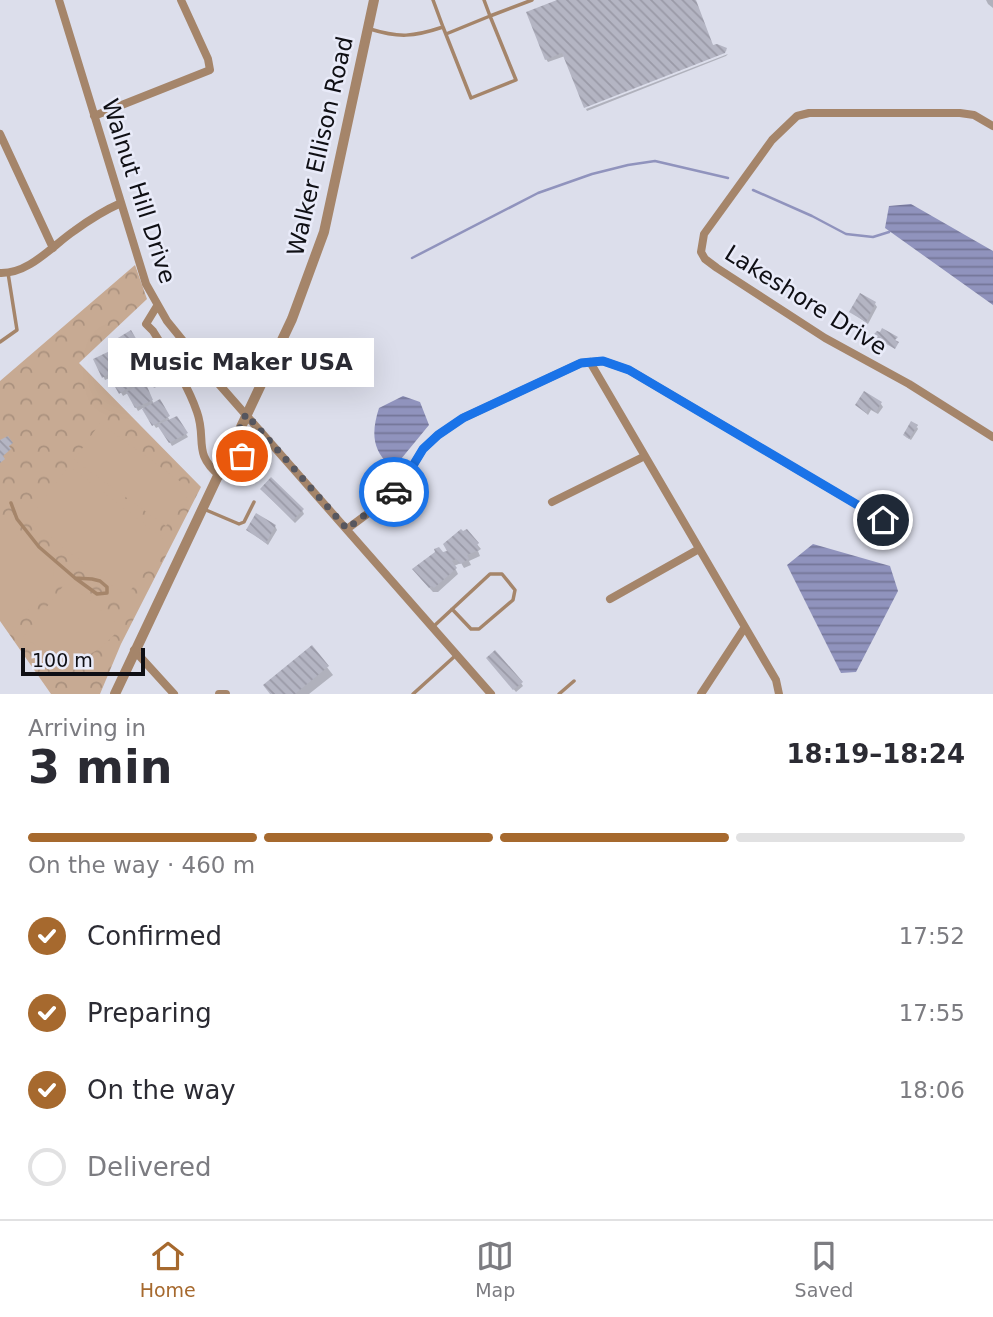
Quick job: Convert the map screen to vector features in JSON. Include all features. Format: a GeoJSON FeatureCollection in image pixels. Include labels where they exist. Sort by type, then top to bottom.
{"type":"FeatureCollection","features":[{"type":"Feature","properties":{"kind":"street","name":"Walnut Hill Drive"},"geometry":{"type":"LineString","coordinates":[[59,0],[146,284],[157,306],[210,374],[491,694]]}},
{"type":"Feature","properties":{"kind":"street"},"geometry":{"type":"LineString","coordinates":[[94,116],[210,71],[208,59],[181,0]]}},
{"type":"Feature","properties":{"kind":"street","name":"Walker Ellison Road"},"geometry":{"type":"LineString","coordinates":[[115,694],[292,319],[324,232],[374,0]]}},
{"type":"Feature","properties":{"kind":"street","name":"Lakeshore Drive"},"geometry":{"type":"LineString","coordinates":[[993,126],[974,115],[960,113],[809,113],[797,116],[772,141],[736,187],[704,234],[701,252],[705,259],[717,268],[825,338],[908,384],[993,438]]}},
{"type":"Feature","properties":{"kind":"street"},"geometry":{"type":"LineString","coordinates":[[0,134],[53,248]]}},
{"type":"Feature","properties":{"kind":"street"},"geometry":{"type":"LineString","coordinates":[[4,273],[34,262],[72,232],[121,203]]}},
{"type":"Feature","properties":{"kind":"street"},"geometry":{"type":"LineString","coordinates":[[157,306],[146,324],[153,331],[187,388],[198,415],[202,455],[206,463],[220,476]]}},
{"type":"Feature","properties":{"kind":"street"},"geometry":{"type":"LineString","coordinates":[[347,529],[386,500],[403,482],[423,449],[438,435],[475,413],[581,363],[603,361],[629,370],[883,520],[896,537]]}},
{"type":"Feature","properties":{"kind":"street"},"geometry":{"type":"LineString","coordinates":[[590,362],[776,680],[779,694]]}},
{"type":"Feature","properties":{"kind":"street"},"geometry":{"type":"LineString","coordinates":[[552,502],[645,456]]}},
{"type":"Feature","properties":{"kind":"street"},"geometry":{"type":"LineString","coordinates":[[610,599],[699,549]]}},
{"type":"Feature","properties":{"kind":"street"},"geometry":{"type":"LineString","coordinates":[[701,694],[745,627]]}},
{"type":"Feature","properties":{"kind":"street"},"geometry":{"type":"LineString","coordinates":[[134,650],[174,694]]}},
{"type":"Feature","properties":{"kind":"street"},"geometry":{"type":"LineString","coordinates":[[219,694],[226,694]]}},
{"type":"Feature","properties":{"kind":"lane"},"geometry":{"type":"LineString","coordinates":[[433,0],[471,98],[516,80],[484,0]]}},
{"type":"Feature","properties":{"kind":"lane"},"geometry":{"type":"LineString","coordinates":[[446,34],[532,0]]}},
{"type":"Feature","properties":{"kind":"lane"},"geometry":{"type":"LineString","coordinates":[[368,28],[393,36],[407,37],[443,27]]}},
{"type":"Feature","properties":{"kind":"lane"},"geometry":{"type":"LineString","coordinates":[[0,342],[17,330],[4,273]]}},
{"type":"Feature","properties":{"kind":"lane"},"geometry":{"type":"LineString","coordinates":[[230,450],[242,456]]}},
{"type":"Feature","properties":{"kind":"lane"},"geometry":{"type":"LineString","coordinates":[[204,509],[239,524],[244,522],[254,502]]}},
{"type":"Feature","properties":{"kind":"lane"},"geometry":{"type":"LineString","coordinates":[[11,503],[17,519],[39,547],[75,578],[97,594],[107,593],[107,587],[100,581],[75,578]]}},
{"type":"Feature","properties":{"kind":"lane"},"geometry":{"type":"LineString","coordinates":[[432,627],[452,609],[490,575],[502,574],[515,590],[513,600],[479,629],[471,629],[452,609]]}},
{"type":"Feature","properties":{"kind":"lane"},"geometry":{"type":"LineString","coordinates":[[413,694],[456,655]]}},
{"type":"Feature","properties":{"kind":"lane"},"geometry":{"type":"LineString","coordinates":[[559,694],[574,681]]}},
{"type":"Feature","properties":{"kind":"green space"},"geometry":{"type":"Polygon","coordinates":[[[135,265],[147,299],[79,363],[201,487],[121,644],[100,694],[51,694],[0,621],[0,381],[135,265]]]}},
{"type":"Feature","properties":{"kind":"green space"},"geometry":{"type":"Polygon","coordinates":[[[100,423],[192,490],[166,526],[74,460],[100,423]]]}},
{"type":"Feature","properties":{"kind":"green space"},"geometry":{"type":"Polygon","coordinates":[[[69,466],[168,542],[126,596],[28,520],[69,466]]]}},
{"type":"Feature","properties":{"kind":"green space"},"geometry":{"type":"Polygon","coordinates":[[[5,524],[53,568],[54,575],[15,628],[0,618],[0,529],[5,524]]]}},
{"type":"Feature","properties":{"kind":"green space"},"geometry":{"type":"Polygon","coordinates":[[[70,584],[121,627],[97,650],[75,658],[51,653],[23,637],[64,585],[70,584]]]}},
{"type":"Feature","properties":{"kind":"water"},"geometry":{"type":"Polygon","coordinates":[[[911,204],[993,251],[993,305],[885,228],[889,206],[911,204]]]}},
{"type":"Feature","properties":{"kind":"water"},"geometry":{"type":"Polygon","coordinates":[[[403,396],[420,402],[429,425],[401,459],[389,465],[376,445],[375,424],[379,408],[403,396]]]}},
{"type":"Feature","properties":{"kind":"water"},"geometry":{"type":"Polygon","coordinates":[[[813,544],[890,566],[898,591],[856,672],[841,673],[787,565],[813,544]]]}},
{"type":"Feature","properties":{"kind":"building"},"geometry":{"type":"Polygon","coordinates":[[[557,0],[696,0],[713,45],[727,48],[725,53],[584,108],[562,53],[545,60],[526,12],[557,0]]]}},
{"type":"Feature","properties":{"kind":"building"},"geometry":{"type":"Polygon","coordinates":[[[860,293],[876,302],[866,322],[849,312],[860,293]]]}},
{"type":"Feature","properties":{"kind":"building"},"geometry":{"type":"Polygon","coordinates":[[[882,328],[898,337],[895,340],[899,342],[895,349],[876,338],[878,336],[874,334],[882,328]]]}},
{"type":"Feature","properties":{"kind":"building"},"geometry":{"type":"Polygon","coordinates":[[[131,330],[141,347],[124,358],[113,341],[131,330]]]}},
{"type":"Feature","properties":{"kind":"building"},"geometry":{"type":"Polygon","coordinates":[[[112,350],[121,367],[102,378],[93,359],[112,350]]]}},
{"type":"Feature","properties":{"kind":"building"},"geometry":{"type":"Polygon","coordinates":[[[128,366],[137,382],[119,394],[109,376],[128,366]]]}},
{"type":"Feature","properties":{"kind":"building"},"geometry":{"type":"Polygon","coordinates":[[[160,366],[168,381],[154,388],[146,375],[160,366]]]}},
{"type":"Feature","properties":{"kind":"building"},"geometry":{"type":"Polygon","coordinates":[[[145,382],[153,400],[135,408],[126,392],[145,382]]]}},
{"type":"Feature","properties":{"kind":"building"},"geometry":{"type":"Polygon","coordinates":[[[864,391],[882,402],[876,412],[869,408],[866,413],[855,405],[864,391]]]}},
{"type":"Feature","properties":{"kind":"building"},"geometry":{"type":"Polygon","coordinates":[[[160,399],[170,416],[152,426],[142,409],[160,399]]]}},
{"type":"Feature","properties":{"kind":"building"},"geometry":{"type":"Polygon","coordinates":[[[177,416],[188,433],[169,443],[157,425],[177,416]]]}},
{"type":"Feature","properties":{"kind":"building"},"geometry":{"type":"Polygon","coordinates":[[[911,421],[918,425],[909,439],[903,435],[911,421]]]}},
{"type":"Feature","properties":{"kind":"building"},"geometry":{"type":"Polygon","coordinates":[[[8,436],[13,443],[0,463],[0,440],[8,436]]]}},
{"type":"Feature","properties":{"kind":"building"},"geometry":{"type":"Polygon","coordinates":[[[244,462],[250,465],[244,477],[238,474],[244,462]]]}},
{"type":"Feature","properties":{"kind":"building"},"geometry":{"type":"Polygon","coordinates":[[[271,477],[304,509],[293,520],[260,489],[271,477]]]}},
{"type":"Feature","properties":{"kind":"building"},"geometry":{"type":"Polygon","coordinates":[[[256,513],[276,525],[266,543],[246,530],[256,513]]]}},
{"type":"Feature","properties":{"kind":"building"},"geometry":{"type":"Polygon","coordinates":[[[461,529],[467,529],[479,543],[479,550],[467,555],[469,559],[460,564],[456,559],[452,561],[457,568],[434,588],[429,588],[412,569],[435,552],[434,549],[439,547],[443,552],[447,551],[443,544],[461,529]]]}},
{"type":"Feature","properties":{"kind":"building"},"geometry":{"type":"Polygon","coordinates":[[[312,645],[329,666],[295,694],[270,694],[263,685],[312,645]]]}},
{"type":"Feature","properties":{"kind":"building"},"geometry":{"type":"Polygon","coordinates":[[[495,650],[523,682],[513,690],[486,658],[495,650]]]}},
{"type":"Feature","properties":{"kind":"waterway"},"geometry":{"type":"LineString","coordinates":[[412,258],[538,193],[592,174],[655,161],[728,178]]}},
{"type":"Feature","properties":{"kind":"waterway"},"geometry":{"type":"LineString","coordinates":[[753,190],[846,234],[873,237],[889,232]]}},
{"type":"Feature","properties":{"kind":"way so far"},"geometry":{"type":"LineString","coordinates":[[242,456],[230,450],[246,414],[347,529],[394,492]]}},
{"type":"Feature","properties":{"kind":"place","name":"Music Maker USA"},"geometry":{"type":"Point","coordinates":[242,456]}},
{"type":"Feature","properties":{"kind":"route"},"geometry":{"type":"LineString","coordinates":[[394,492],[423,449],[463,418],[581,363],[603,361],[629,370],[883,520]]}}]}
